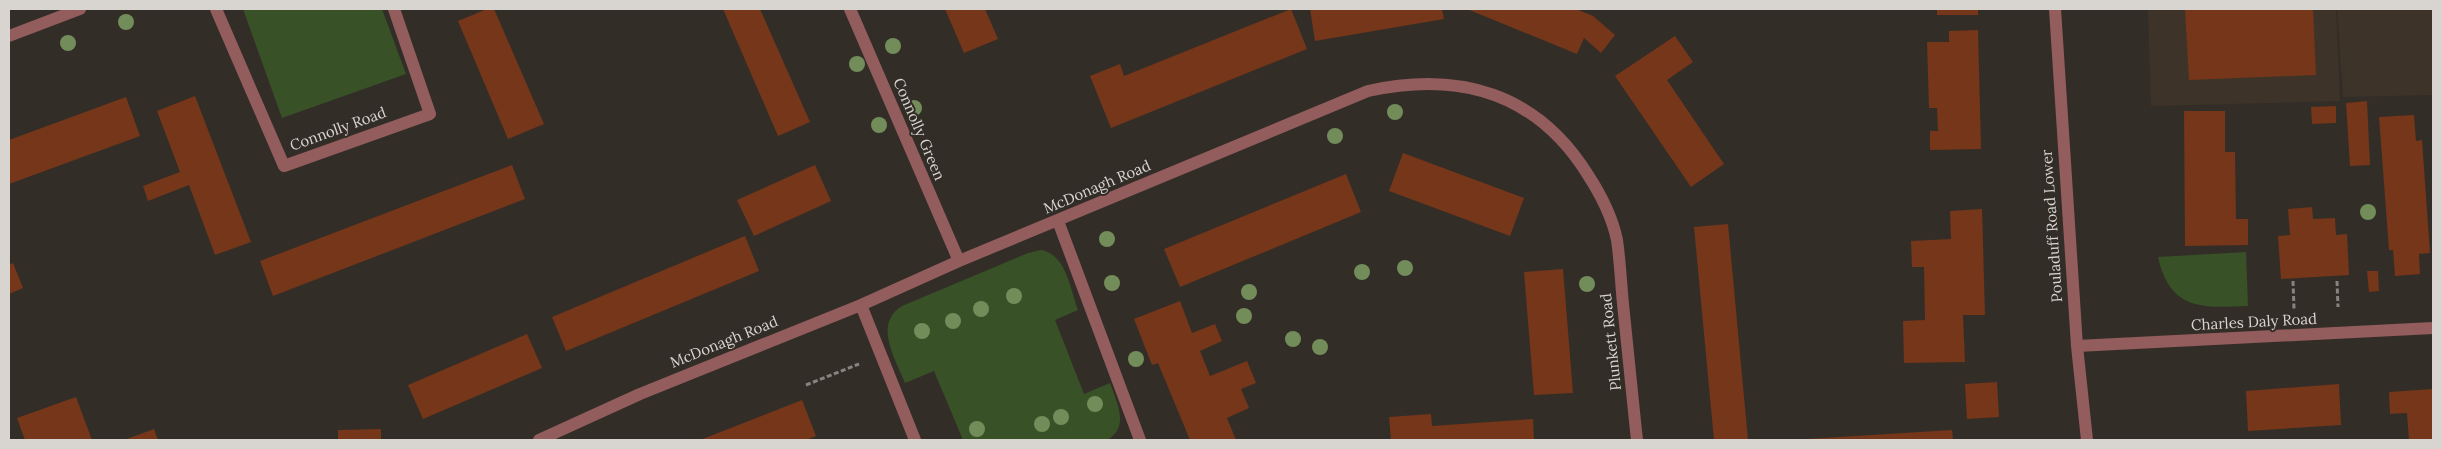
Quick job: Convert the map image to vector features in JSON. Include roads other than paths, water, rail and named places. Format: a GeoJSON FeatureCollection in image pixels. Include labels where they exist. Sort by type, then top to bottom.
{"type":"FeatureCollection","features":[{"type":"Feature","properties":{"kind":"street"},"geometry":{"type":"LineString","coordinates":[[9,36],[80,9]]}},
{"type":"Feature","properties":{"kind":"street","name":"Connolly Road"},"geometry":{"type":"LineString","coordinates":[[216,9],[284,166],[430,114],[394,9]]}},
{"type":"Feature","properties":{"kind":"street","name":"Connolly Green"},"geometry":{"type":"LineString","coordinates":[[850,9],[959,261]]}},
{"type":"Feature","properties":{"kind":"street","name":"Pouladuff Road Lower"},"geometry":{"type":"LineString","coordinates":[[2055,9],[2077,346],[2087,440]]}},
{"type":"Feature","properties":{"kind":"street","name":"McDonagh Road"},"geometry":{"type":"LineString","coordinates":[[539,440],[640,394],[861,305],[959,261],[1368,90],[1420,82],[1465,86],[1503,98],[1546,125],[1576,156],[1603,199],[1616,240]]}},
{"type":"Feature","properties":{"kind":"street"},"geometry":{"type":"LineString","coordinates":[[1058,221],[1140,440]]}},
{"type":"Feature","properties":{"kind":"street","name":"Plunkett Road"},"geometry":{"type":"LineString","coordinates":[[1616,240],[1637,440]]}},
{"type":"Feature","properties":{"kind":"street"},"geometry":{"type":"LineString","coordinates":[[861,305],[916,440]]}},
{"type":"Feature","properties":{"kind":"street","name":"Charles Daly Road"},"geometry":{"type":"LineString","coordinates":[[2077,346],[2433,328]]}}]}
